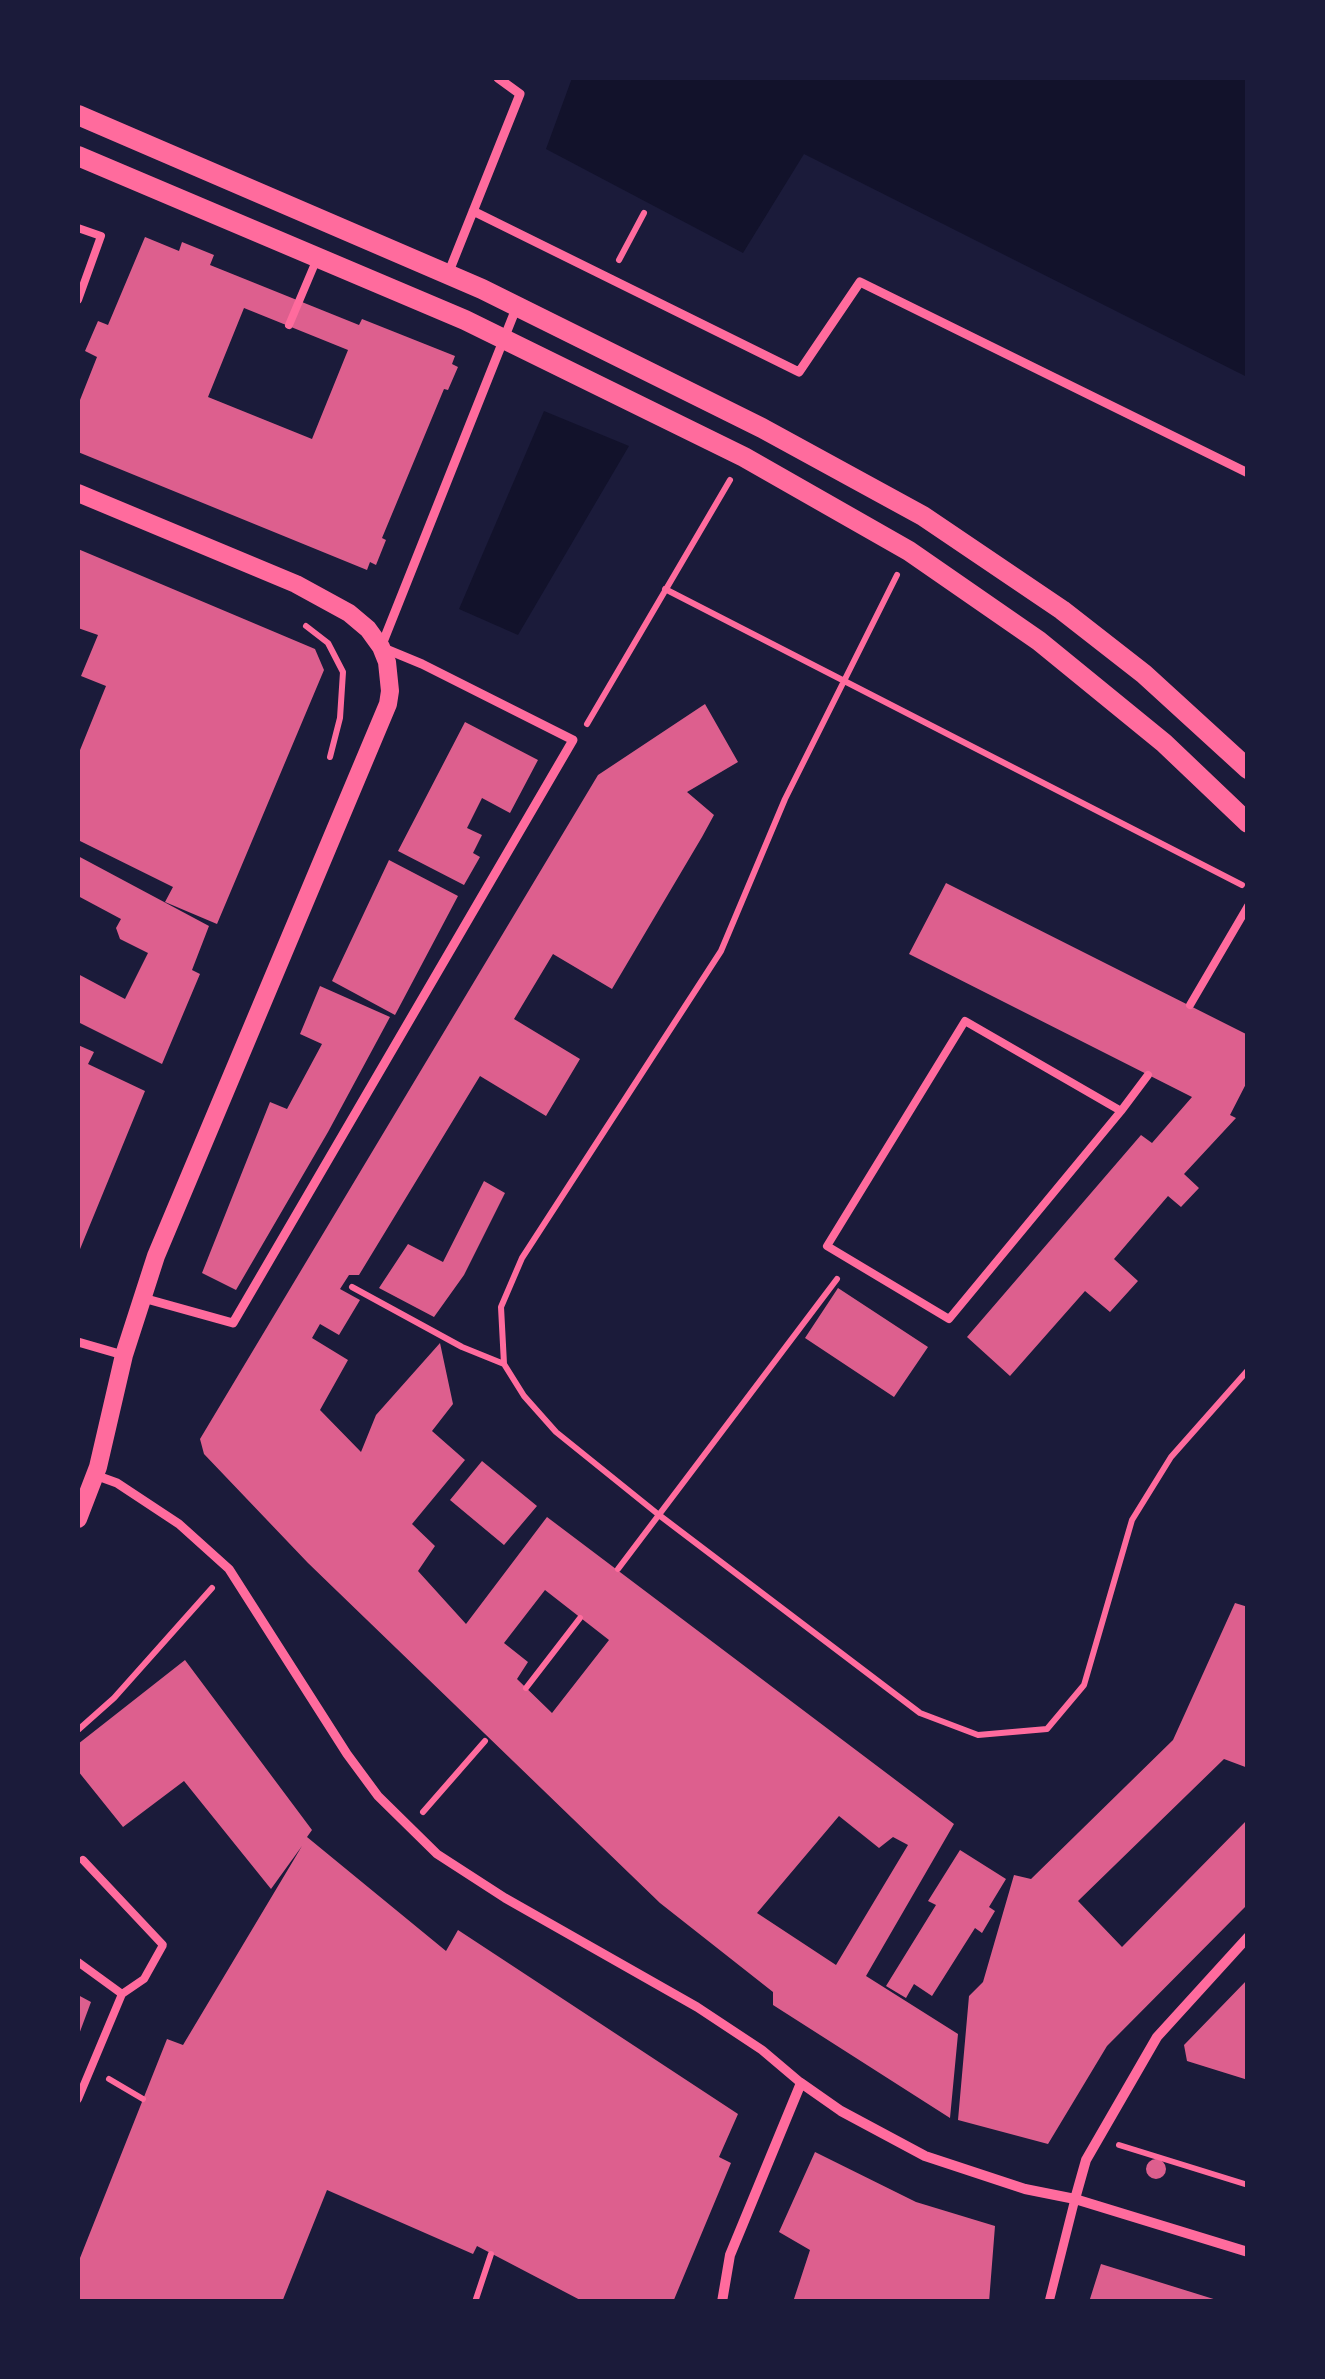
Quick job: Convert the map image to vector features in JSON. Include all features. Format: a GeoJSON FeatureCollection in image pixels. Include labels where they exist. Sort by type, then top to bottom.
{"type":"FeatureCollection","features":[{"type":"Feature","properties":{"kind":"main road"},"geometry":{"type":"LineString","coordinates":[[78,115],[517,306],[762,428],[923,516],[1062,610],[1144,674],[1248,769]]}},
{"type":"Feature","properties":{"kind":"main road"},"geometry":{"type":"LineString","coordinates":[[78,156],[318,255],[504,338],[744,457],[908,551],[1039,641],[1164,742],[1248,823]]}},
{"type":"Feature","properties":{"kind":"street"},"geometry":{"type":"LineString","coordinates":[[448,274],[520,94],[498,78]]}},
{"type":"Feature","properties":{"kind":"street"},"geometry":{"type":"LineString","coordinates":[[473,211],[799,372],[860,282],[1248,473]]}},
{"type":"Feature","properties":{"kind":"street"},"geometry":{"type":"LineString","coordinates":[[380,647],[517,306]]}},
{"type":"Feature","properties":{"kind":"street"},"geometry":{"type":"LineString","coordinates":[[78,493],[296,584],[348,613],[368,629],[380,647],[390,678],[388,704],[140,1297],[95,1474],[78,1519]]}},
{"type":"Feature","properties":{"kind":"street"},"geometry":{"type":"LineString","coordinates":[[140,1297],[233,1323],[573,740],[380,647]]}},
{"type":"Feature","properties":{"kind":"street"},"geometry":{"type":"LineString","coordinates":[[78,1342],[124,1355]]}},
{"type":"Feature","properties":{"kind":"street"},"geometry":{"type":"LineString","coordinates":[[95,1474],[117,1483],[179,1524],[229,1568],[347,1754],[378,1796],[437,1854],[505,1898],[697,2007],[762,2050],[841,2112],[925,2156],[1025,2189],[1075,2199],[1248,2252]]}},
{"type":"Feature","properties":{"kind":"street"},"geometry":{"type":"LineString","coordinates":[[1049,2302],[1086,2160],[1157,2036],[1248,1937]]}},
{"type":"Feature","properties":{"kind":"street"},"geometry":{"type":"LineString","coordinates":[[722,2302],[730,2255],[801,2083]]}},
{"type":"Feature","properties":{"kind":"lane"},"geometry":{"type":"LineString","coordinates":[[78,228],[101,236],[78,300]]}},
{"type":"Feature","properties":{"kind":"lane"},"geometry":{"type":"LineString","coordinates":[[288,326],[318,255]]}},
{"type":"Feature","properties":{"kind":"lane"},"geometry":{"type":"LineString","coordinates":[[1190,1005],[1248,906]]}},
{"type":"Feature","properties":{"kind":"lane"},"geometry":{"type":"LineString","coordinates":[[1121,1110],[965,1022],[827,1246],[949,1319],[1121,1110],[1148,1075]]}},
{"type":"Feature","properties":{"kind":"lane"},"geometry":{"type":"LineString","coordinates":[[78,2099],[122,1994],[144,1979],[163,1945],[84,1860]]}},
{"type":"Feature","properties":{"kind":"lane"},"geometry":{"type":"LineString","coordinates":[[78,1962],[122,1994]]}},
{"type":"Feature","properties":{"kind":"lane"},"geometry":{"type":"LineString","coordinates":[[78,2062],[90,2068]]}},
{"type":"Feature","properties":{"kind":"path"},"geometry":{"type":"LineString","coordinates":[[611,277],[644,212]]}},
{"type":"Feature","properties":{"kind":"path"},"geometry":{"type":"LineString","coordinates":[[573,740],[585,728],[730,480]]}},
{"type":"Feature","properties":{"kind":"path"},"geometry":{"type":"LineString","coordinates":[[908,551],[785,799],[721,952],[522,1258],[501,1306],[504,1364],[524,1396],[556,1432],[659,1516],[920,1713],[978,1735],[1047,1729],[1084,1685],[1132,1520],[1172,1457],[1246,1374]]}},
{"type":"Feature","properties":{"kind":"path"},"geometry":{"type":"LineString","coordinates":[[664,589],[1248,888]]}},
{"type":"Feature","properties":{"kind":"path"},"geometry":{"type":"LineString","coordinates":[[304,625],[328,642],[344,672],[340,718],[329,763]]}},
{"type":"Feature","properties":{"kind":"path"},"geometry":{"type":"LineString","coordinates":[[618,1569],[851,1260]]}},
{"type":"Feature","properties":{"kind":"path"},"geometry":{"type":"LineString","coordinates":[[352,1287],[462,1348],[504,1364]]}},
{"type":"Feature","properties":{"kind":"path"},"geometry":{"type":"LineString","coordinates":[[78,1730],[114,1698],[229,1568]]}},
{"type":"Feature","properties":{"kind":"path"},"geometry":{"type":"LineString","coordinates":[[526,1688],[580,1618]]}},
{"type":"Feature","properties":{"kind":"path"},"geometry":{"type":"LineString","coordinates":[[410,1826],[485,1741]]}},
{"type":"Feature","properties":{"kind":"path"},"geometry":{"type":"LineString","coordinates":[[90,2068],[143,2098]]}},
{"type":"Feature","properties":{"kind":"path"},"geometry":{"type":"LineString","coordinates":[[1099,2139],[1248,2185]]}},
{"type":"Feature","properties":{"kind":"path"},"geometry":{"type":"LineString","coordinates":[[474,2302],[491,2254]]}},
{"type":"Feature","properties":{"kind":"shaded area"},"geometry":{"type":"Polygon","coordinates":[[[572,78],[1247,78],[1247,377],[804,154],[743,253],[546,149],[572,78]]]}},
{"type":"Feature","properties":{"kind":"shaded area"},"geometry":{"type":"Polygon","coordinates":[[[544,411],[629,446],[518,635],[459,609],[544,411]]]}},
{"type":"Feature","properties":{"kind":"building"},"geometry":{"type":"Polygon","coordinates":[[[145,237],[179,251],[182,242],[214,255],[210,265],[359,325],[362,319],[455,356],[452,364],[458,367],[448,390],[444,389],[382,538],[386,540],[376,565],[370,562],[367,570],[78,452],[78,405],[97,357],[85,351],[98,321],[108,325],[145,237]],[[244,308],[208,397],[312,439],[348,350],[244,308]]]}},
{"type":"Feature","properties":{"kind":"building"},"geometry":{"type":"Polygon","coordinates":[[[78,549],[315,649],[324,670],[217,924],[165,902],[173,887],[78,840],[78,755],[106,686],[81,676],[98,635],[78,628],[78,549]]]}},
{"type":"Feature","properties":{"kind":"building"},"geometry":{"type":"Polygon","coordinates":[[[705,704],[738,762],[687,792],[714,815],[612,989],[553,954],[514,1019],[580,1059],[546,1116],[480,1076],[359,1275],[349,1275],[340,1289],[360,1300],[339,1335],[320,1324],[312,1338],[348,1360],[320,1410],[361,1452],[376,1415],[440,1343],[453,1404],[432,1431],[465,1460],[412,1524],[435,1546],[418,1571],[466,1624],[547,1517],[954,1824],[866,1976],[958,2034],[950,2118],[773,2005],[773,1992],[660,1903],[308,1563],[204,1454],[200,1439],[598,775],[705,704]],[[545,1590],[504,1643],[528,1662],[517,1679],[552,1713],[609,1640],[545,1590]],[[839,1816],[757,1913],[836,1965],[908,1845],[893,1837],[879,1848],[839,1816]]]}},
{"type":"Feature","properties":{"kind":"building"},"geometry":{"type":"Polygon","coordinates":[[[465,722],[538,760],[510,813],[482,798],[467,828],[482,835],[473,853],[480,857],[464,885],[398,851],[465,722]]]}},
{"type":"Feature","properties":{"kind":"building"},"geometry":{"type":"Polygon","coordinates":[[[78,856],[209,926],[192,970],[200,974],[162,1064],[78,1022],[78,974],[125,999],[148,953],[120,939],[116,928],[121,919],[78,896],[78,856]]]}},
{"type":"Feature","properties":{"kind":"building"},"geometry":{"type":"Polygon","coordinates":[[[389,860],[458,896],[395,1015],[332,981],[389,860]]]}},
{"type":"Feature","properties":{"kind":"building"},"geometry":{"type":"Polygon","coordinates":[[[946,883],[1248,1035],[1248,1080],[1230,1115],[1236,1118],[1184,1174],[1199,1188],[1181,1207],[1168,1196],[1114,1259],[1138,1281],[1110,1312],[1085,1291],[1010,1376],[967,1337],[1141,1135],[1152,1143],[1192,1097],[909,954],[946,883]]]}},
{"type":"Feature","properties":{"kind":"building"},"geometry":{"type":"Polygon","coordinates":[[[320,986],[390,1017],[236,1290],[202,1273],[270,1102],[287,1109],[322,1044],[300,1034],[320,986]]]}},
{"type":"Feature","properties":{"kind":"building"},"geometry":{"type":"Polygon","coordinates":[[[78,1045],[94,1052],[88,1064],[145,1091],[78,1254],[78,1045]]]}},
{"type":"Feature","properties":{"kind":"building"},"geometry":{"type":"Polygon","coordinates":[[[484,1181],[505,1193],[464,1275],[434,1317],[379,1288],[408,1244],[443,1262],[484,1181]]]}},
{"type":"Feature","properties":{"kind":"building"},"geometry":{"type":"Polygon","coordinates":[[[838,1288],[928,1347],[894,1397],[805,1338],[838,1288]]]}},
{"type":"Feature","properties":{"kind":"building"},"geometry":{"type":"Polygon","coordinates":[[[482,1461],[537,1506],[504,1545],[450,1500],[482,1461]]]}},
{"type":"Feature","properties":{"kind":"building"},"geometry":{"type":"Polygon","coordinates":[[[1235,1603],[1248,1607],[1248,1768],[1224,1759],[1078,1901],[1122,1947],[1248,1819],[1248,1904],[1107,2046],[1048,2144],[958,2120],[969,1996],[983,1982],[1014,1875],[1031,1879],[1173,1740],[1235,1603]]]}},
{"type":"Feature","properties":{"kind":"building"},"geometry":{"type":"Polygon","coordinates":[[[185,1660],[312,1830],[307,1837],[446,1951],[458,1930],[738,2114],[719,2157],[731,2163],[673,2302],[584,2302],[477,2246],[473,2254],[327,2190],[282,2302],[78,2302],[78,2263],[167,2039],[183,2045],[302,1846],[271,1889],[184,1781],[123,1827],[78,1771],[78,1744],[185,1660]]]}},
{"type":"Feature","properties":{"kind":"building"},"geometry":{"type":"Polygon","coordinates":[[[960,1850],[1006,1879],[989,1907],[995,1911],[982,1933],[975,1928],[932,1996],[914,1984],[906,1998],[886,1986],[936,1905],[928,1901],[960,1850]]]}},
{"type":"Feature","properties":{"kind":"building"},"geometry":{"type":"Polygon","coordinates":[[[1248,1979],[1248,2080],[1187,2061],[1184,2045],[1248,1979]]]}},
{"type":"Feature","properties":{"kind":"building"},"geometry":{"type":"Polygon","coordinates":[[[78,1995],[91,2002],[78,2037],[78,1995]]]}},
{"type":"Feature","properties":{"kind":"building"},"geometry":{"type":"Polygon","coordinates":[[[815,2152],[916,2202],[995,2226],[989,2302],[793,2302],[810,2250],[779,2232],[815,2152]]]}},
{"type":"Feature","properties":{"kind":"building"},"geometry":{"type":"Polygon","coordinates":[[[1156,2159],[1166,2169],[1156,2179],[1146,2169],[1156,2159]]]}},
{"type":"Feature","properties":{"kind":"building"},"geometry":{"type":"Polygon","coordinates":[[[1101,2264],[1220,2301],[1220,2302],[1089,2302],[1101,2264]]]}}]}
